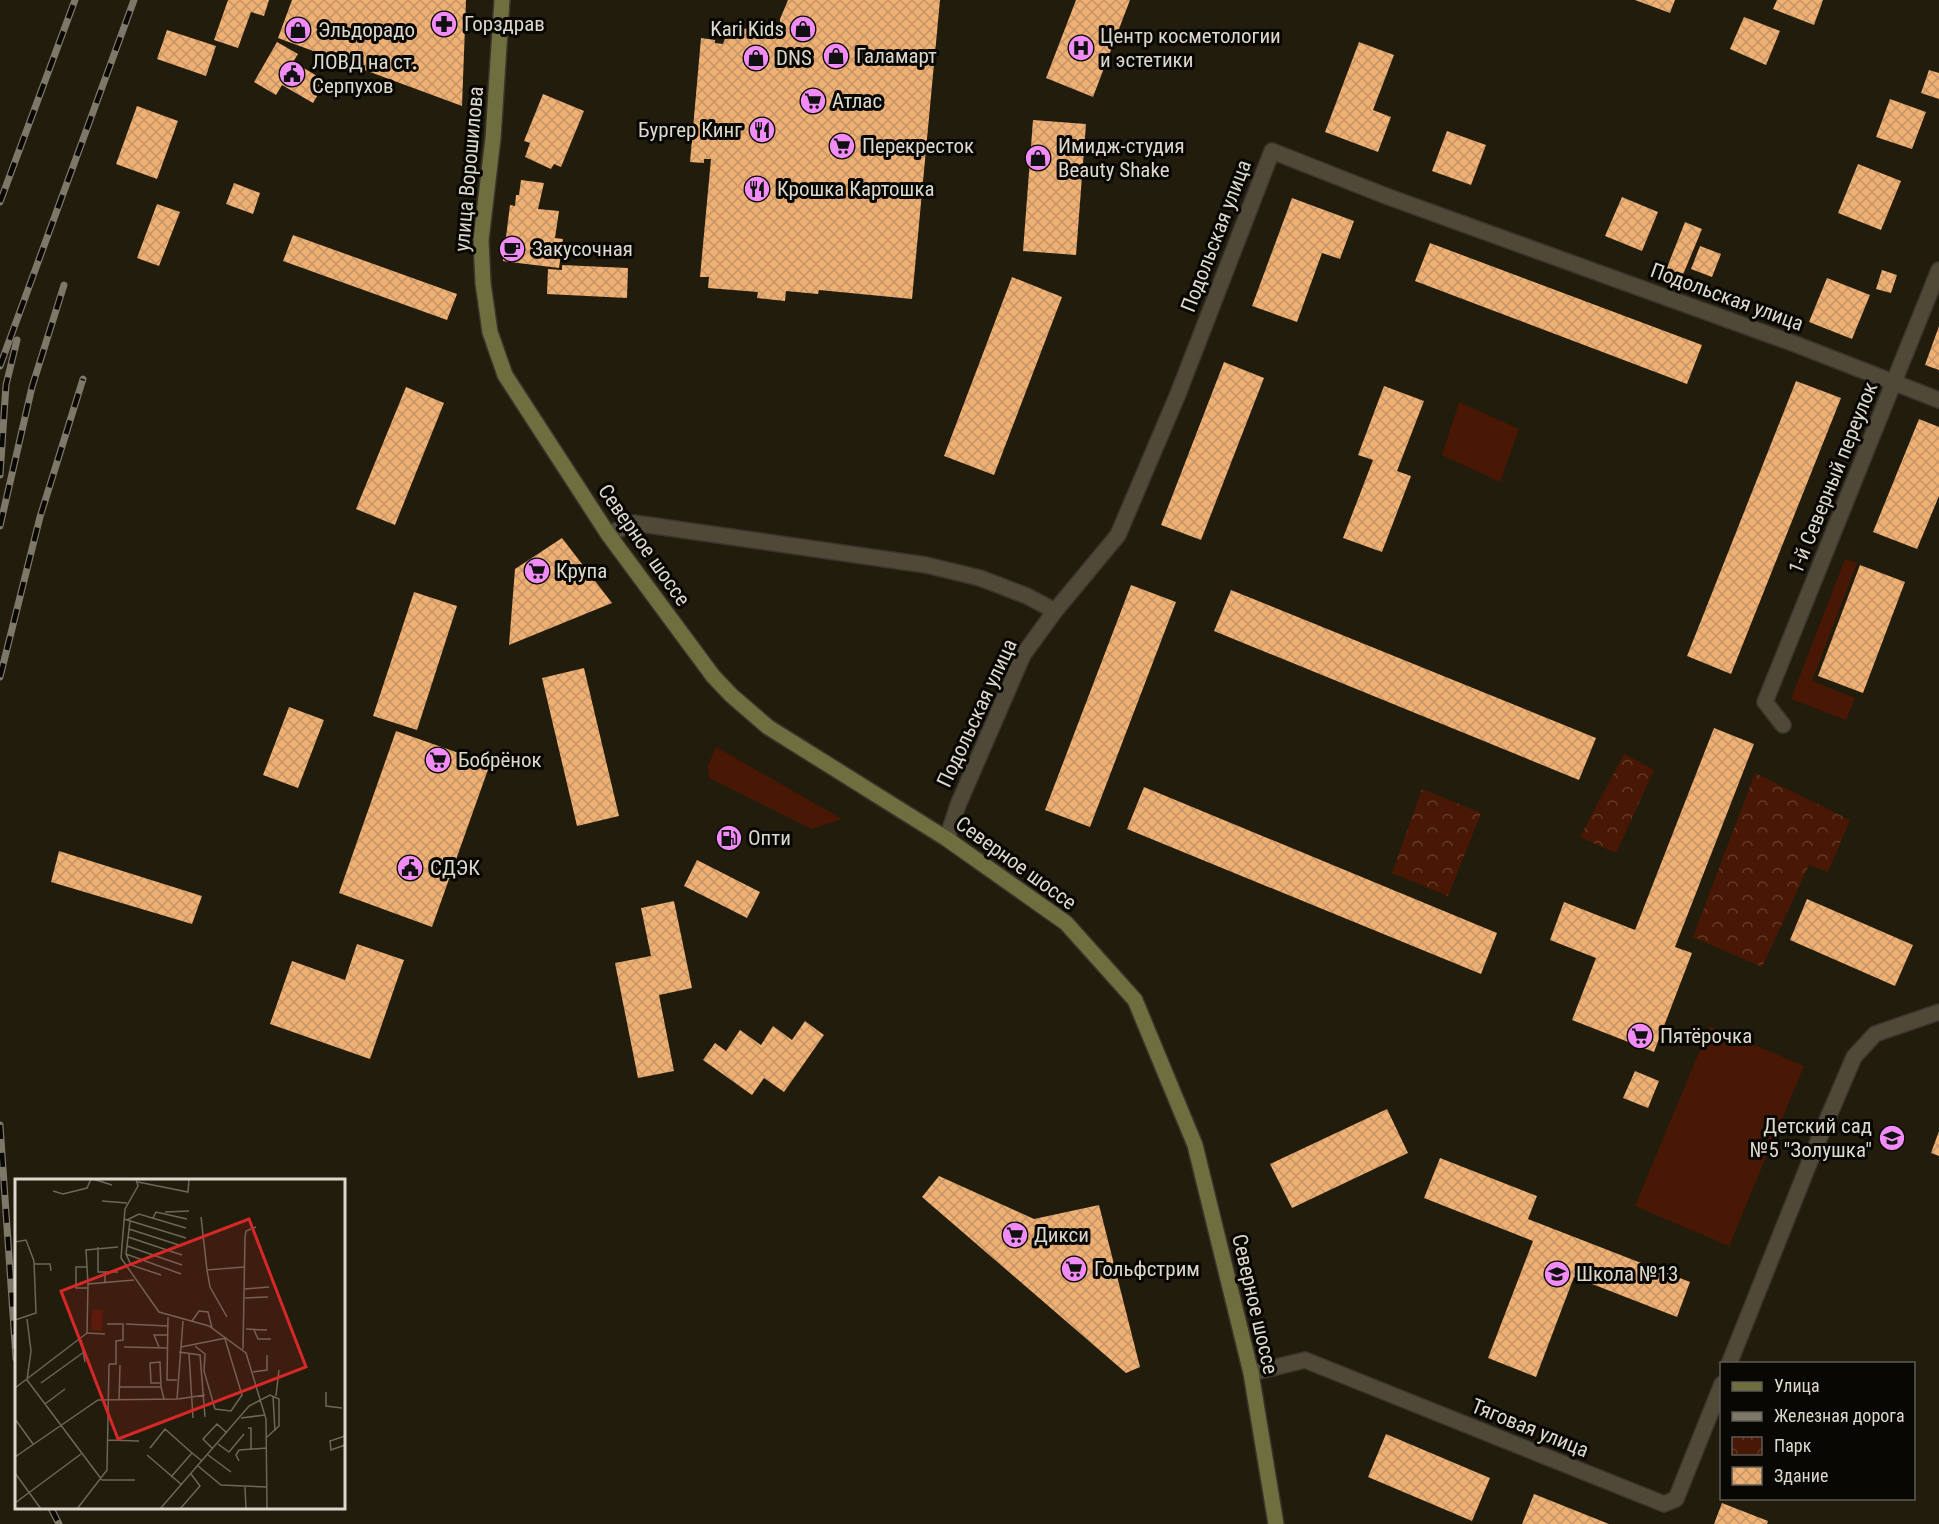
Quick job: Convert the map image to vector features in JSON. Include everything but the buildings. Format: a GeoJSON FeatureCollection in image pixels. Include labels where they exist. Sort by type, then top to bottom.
{"type":"FeatureCollection","features":[{"type":"Feature","properties":{"kind":"main road","name":"улица Ворошилова"},"geometry":{"type":"LineString","coordinates":[[502,0],[493,138],[481,240],[483,283],[490,332],[505,375]]}},
{"type":"Feature","properties":{"kind":"main road","name":"Северное шоссе"},"geometry":{"type":"LineString","coordinates":[[505,375],[608,534],[713,676],[731,695],[768,727],[947,838],[1066,923],[1136,1000],[1195,1145],[1251,1373],[1276,1524]]}},
{"type":"Feature","properties":{"kind":"street","name":"Подольская улица"},"geometry":{"type":"LineString","coordinates":[[947,838],[958,805],[1023,655],[1055,611],[1119,535],[1178,394],[1272,151],[1386,196],[1795,344],[1939,400]]}},
{"type":"Feature","properties":{"kind":"street","name":"1-й Северный переулок"},"geometry":{"type":"LineString","coordinates":[[1783,725],[1765,702],[1939,270]]}},
{"type":"Feature","properties":{"kind":"street"},"geometry":{"type":"LineString","coordinates":[[608,534],[634,523],[926,566],[980,578],[1027,596],[1055,611]]}},
{"type":"Feature","properties":{"kind":"street"},"geometry":{"type":"LineString","coordinates":[[1730,1362],[1813,1152],[1854,1057],[1875,1034],[1939,1012]]}},
{"type":"Feature","properties":{"kind":"street","name":"Тяговая улица"},"geometry":{"type":"LineString","coordinates":[[1251,1373],[1305,1360],[1664,1504],[1676,1499],[1720,1389]]}},
{"type":"Feature","properties":{"kind":"green space"},"geometry":{"type":"Polygon","coordinates":[[[1459,402],[1519,429],[1500,482],[1442,455],[1459,402]]]}},
{"type":"Feature","properties":{"kind":"green space"},"geometry":{"type":"Polygon","coordinates":[[[1845,559],[1857,563],[1812,681],[1855,698],[1846,720],[1791,699],[1845,559]]]}},
{"type":"Feature","properties":{"kind":"green space"},"geometry":{"type":"Polygon","coordinates":[[[716,747],[842,819],[812,829],[709,778],[708,766],[716,747]]]}},
{"type":"Feature","properties":{"kind":"green space"},"geometry":{"type":"Polygon","coordinates":[[[1624,754],[1654,770],[1616,853],[1580,837],[1624,754]]]}},
{"type":"Feature","properties":{"kind":"green space"},"geometry":{"type":"Polygon","coordinates":[[[1755,773],[1850,820],[1828,872],[1809,865],[1762,967],[1693,937],[1755,773]]]}},
{"type":"Feature","properties":{"kind":"green space"},"geometry":{"type":"Polygon","coordinates":[[[1422,789],[1481,813],[1448,896],[1392,873],[1422,789]]]}},
{"type":"Feature","properties":{"kind":"green space"},"geometry":{"type":"Polygon","coordinates":[[[1710,1026],[1804,1066],[1729,1246],[1635,1206],[1710,1026]]]}},
{"type":"Feature","properties":{"kind":"railway"},"geometry":{"type":"LineString","coordinates":[[0,202],[75,0]]}},
{"type":"Feature","properties":{"kind":"railway"},"geometry":{"type":"LineString","coordinates":[[0,366],[134,0]]}},
{"type":"Feature","properties":{"kind":"railway"},"geometry":{"type":"LineString","coordinates":[[0,526],[32,387],[64,285]]}},
{"type":"Feature","properties":{"kind":"railway"},"geometry":{"type":"LineString","coordinates":[[0,475],[6,385],[17,340]]}},
{"type":"Feature","properties":{"kind":"railway"},"geometry":{"type":"LineString","coordinates":[[0,677],[40,517],[83,379]]}},
{"type":"Feature","properties":{"kind":"railway"},"geometry":{"type":"LineString","coordinates":[[0,1125],[15,1343]]}},
{"type":"Feature","properties":{"kind":"railway"},"geometry":{"type":"LineString","coordinates":[[52,1509],[59,1524]]}},
{"type":"Feature","properties":{"kind":"place","name":"Горздрав"},"geometry":{"type":"Point","coordinates":[444,24]}},
{"type":"Feature","properties":{"kind":"place","name":"Kari Kids"},"geometry":{"type":"Point","coordinates":[803,29]}},
{"type":"Feature","properties":{"kind":"place","name":"Эльдорадо"},"geometry":{"type":"Point","coordinates":[298,30]}},
{"type":"Feature","properties":{"kind":"place","name":"Центр косметологии и эстетики"},"geometry":{"type":"Point","coordinates":[1081,48]}},
{"type":"Feature","properties":{"kind":"place","name":"Галамарт"},"geometry":{"type":"Point","coordinates":[836,56]}},
{"type":"Feature","properties":{"kind":"place","name":"DNS"},"geometry":{"type":"Point","coordinates":[756,58]}},
{"type":"Feature","properties":{"kind":"place","name":"ЛОВД на ст. Серпухов"},"geometry":{"type":"Point","coordinates":[292,74]}},
{"type":"Feature","properties":{"kind":"place","name":"Атлас"},"geometry":{"type":"Point","coordinates":[813,101]}},
{"type":"Feature","properties":{"kind":"place","name":"Бургер Кинг"},"geometry":{"type":"Point","coordinates":[762,130]}},
{"type":"Feature","properties":{"kind":"place","name":"Перекресток"},"geometry":{"type":"Point","coordinates":[842,146]}},
{"type":"Feature","properties":{"kind":"place","name":"Имидж-студия Beauty Shake"},"geometry":{"type":"Point","coordinates":[1038,158]}},
{"type":"Feature","properties":{"kind":"place","name":"Крошка Картошка"},"geometry":{"type":"Point","coordinates":[757,189]}},
{"type":"Feature","properties":{"kind":"place","name":"Закусочная"},"geometry":{"type":"Point","coordinates":[512,249]}},
{"type":"Feature","properties":{"kind":"place","name":"Крупа"},"geometry":{"type":"Point","coordinates":[537,571]}},
{"type":"Feature","properties":{"kind":"place","name":"Бобрёнок"},"geometry":{"type":"Point","coordinates":[438,760]}},
{"type":"Feature","properties":{"kind":"place","name":"Опти"},"geometry":{"type":"Point","coordinates":[729,838]}},
{"type":"Feature","properties":{"kind":"place","name":"СДЭК"},"geometry":{"type":"Point","coordinates":[410,868]}},
{"type":"Feature","properties":{"kind":"place","name":"Пятёрочка"},"geometry":{"type":"Point","coordinates":[1640,1036]}},
{"type":"Feature","properties":{"kind":"place","name":"Детский сад №5 \"Золушка\""},"geometry":{"type":"Point","coordinates":[1892,1138]}},
{"type":"Feature","properties":{"kind":"place","name":"Дикси"},"geometry":{"type":"Point","coordinates":[1015,1235]}},
{"type":"Feature","properties":{"kind":"place","name":"Гольфстрим"},"geometry":{"type":"Point","coordinates":[1074,1269]}},
{"type":"Feature","properties":{"kind":"place","name":"Школа №13"},"geometry":{"type":"Point","coordinates":[1557,1274]}}]}
